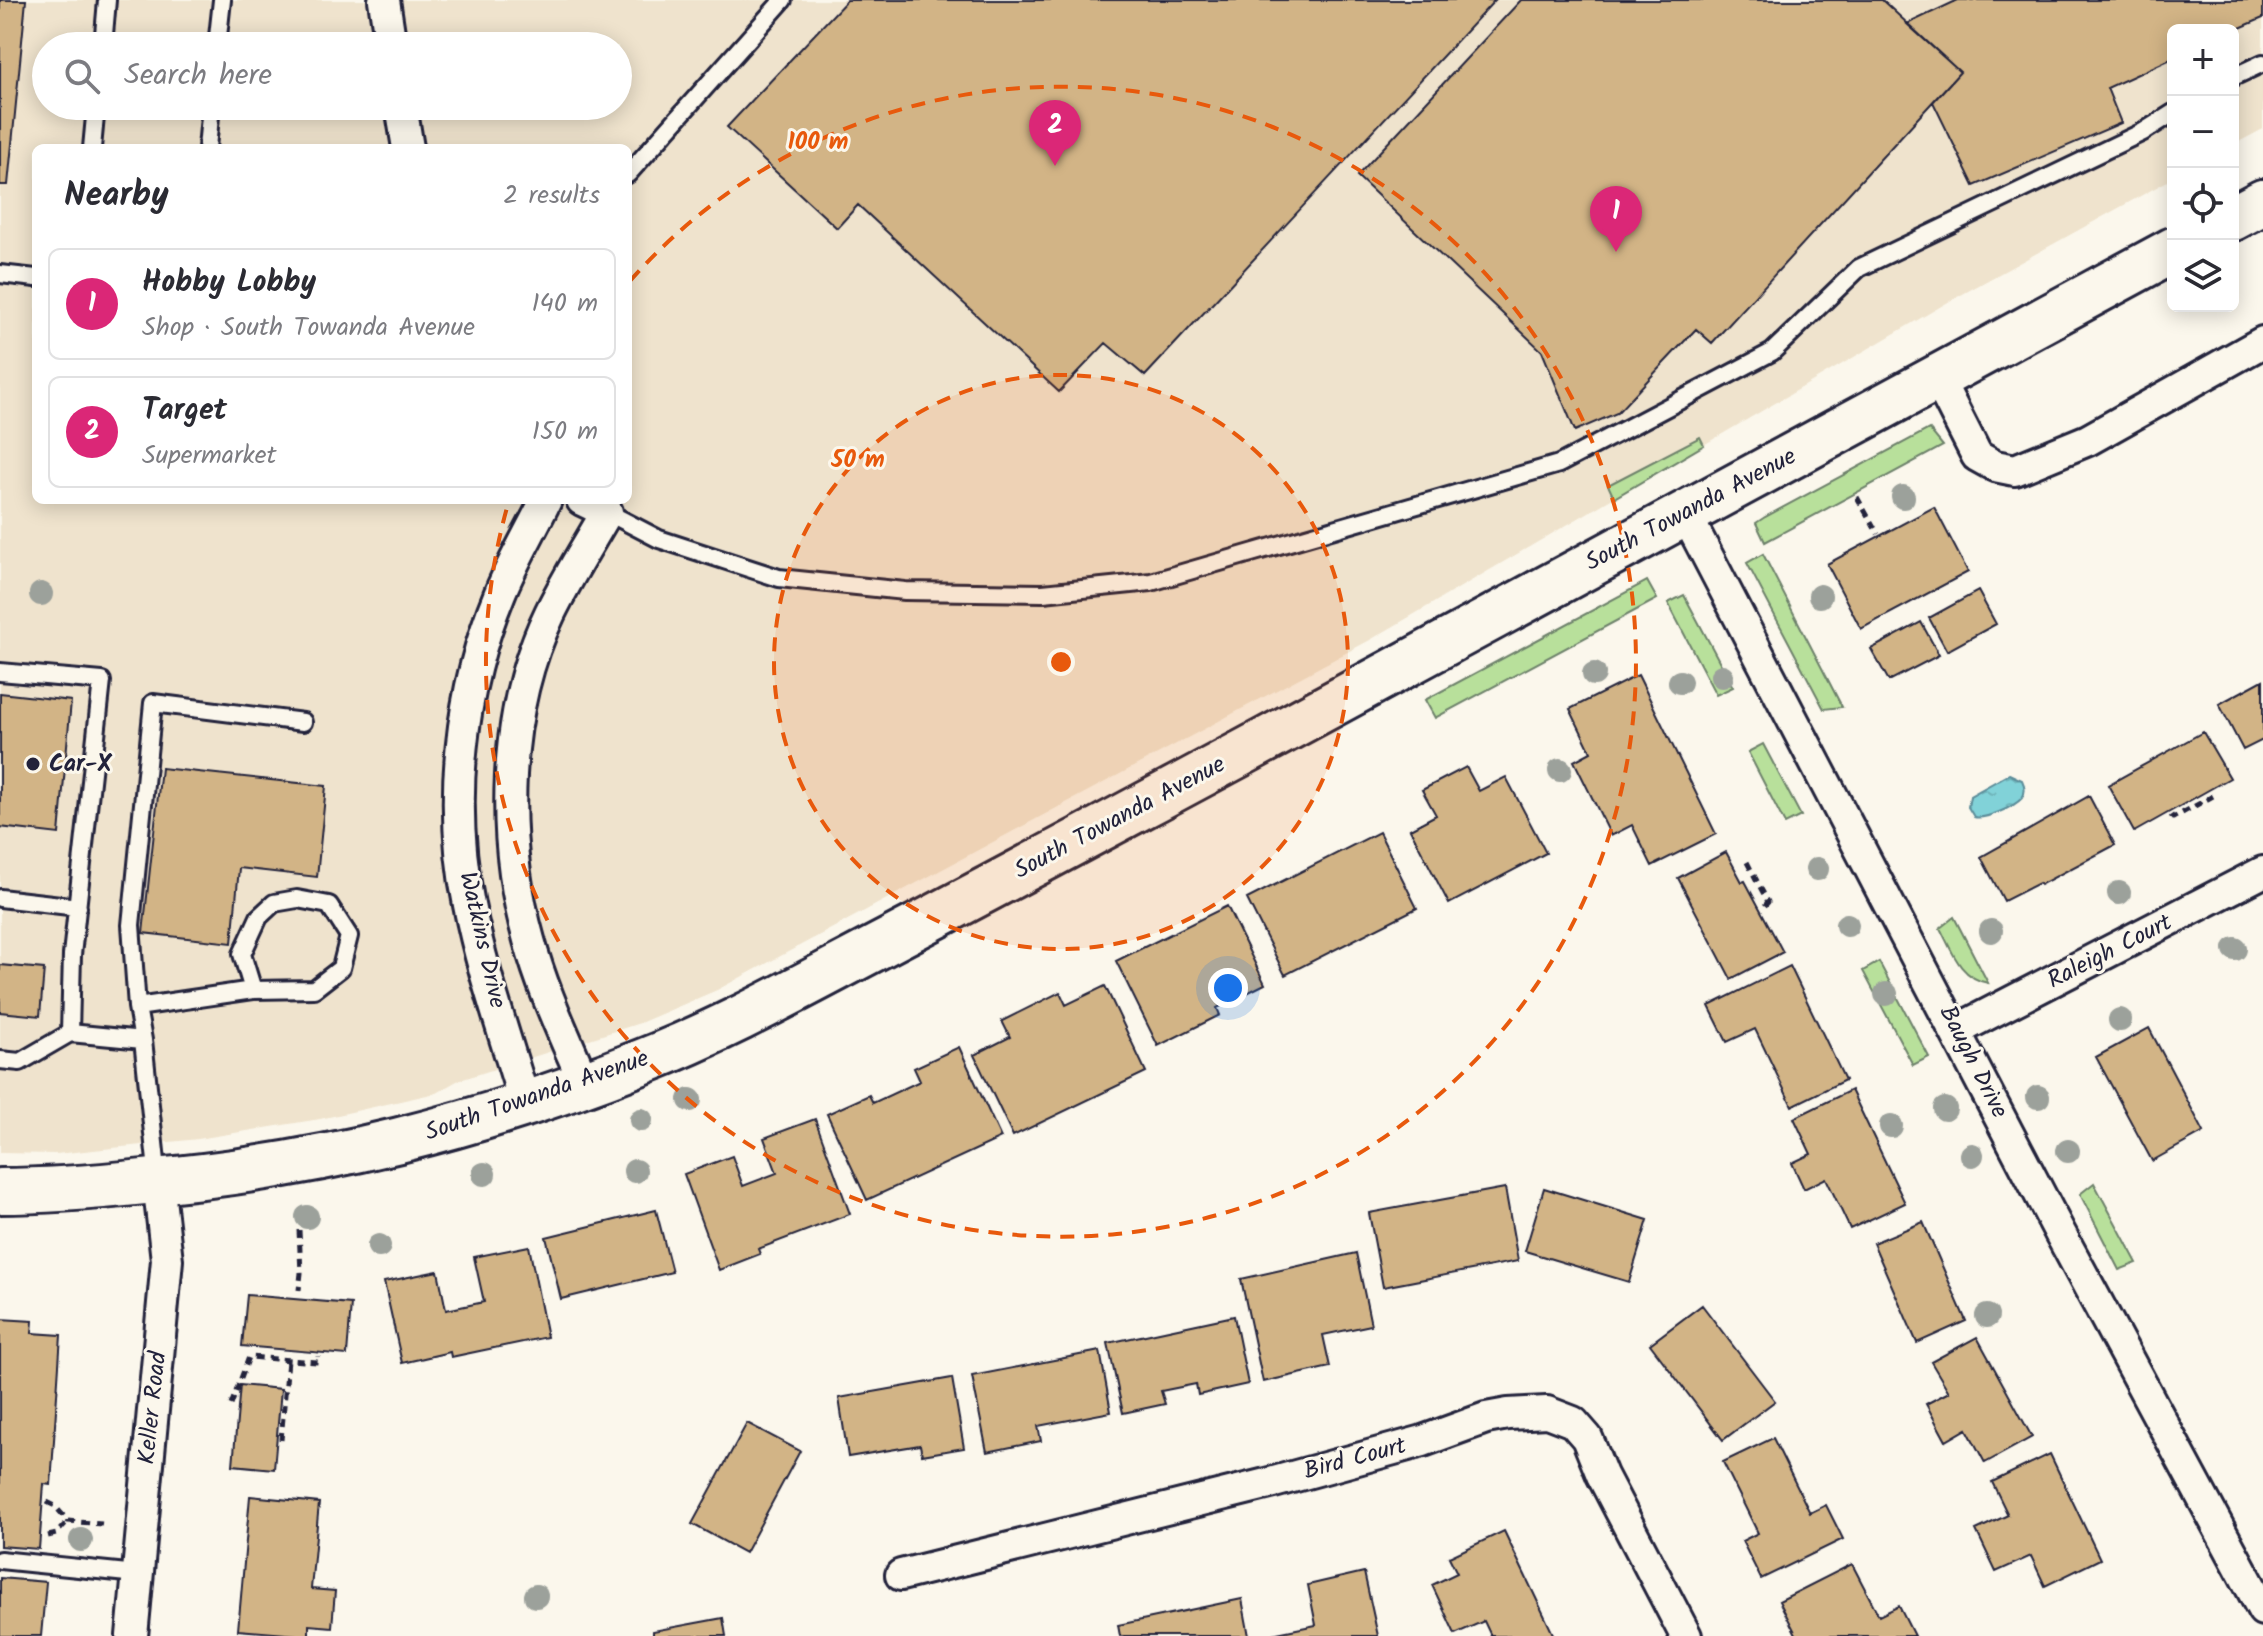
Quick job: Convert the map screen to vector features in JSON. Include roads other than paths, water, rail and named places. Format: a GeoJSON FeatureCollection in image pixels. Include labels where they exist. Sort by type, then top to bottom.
{"type":"FeatureCollection","features":[{"type":"Feature","properties":{"kind":"main road"},"geometry":{"type":"LineString","coordinates":[[2239,215],[2263,202]]}},
{"type":"Feature","properties":{"kind":"main road","name":"South Towanda Avenue"},"geometry":{"type":"LineString","coordinates":[[0,1191],[77,1188],[264,1169],[400,1142],[525,1104],[643,1062],[799,988],[1392,673],[2167,253]]}},
{"type":"Feature","properties":{"kind":"street"},"geometry":{"type":"LineString","coordinates":[[384,0],[389,32]]}},
{"type":"Feature","properties":{"kind":"street"},"geometry":{"type":"LineString","coordinates":[[403,120],[407,144]]}},
{"type":"Feature","properties":{"kind":"street"},"geometry":{"type":"LineString","coordinates":[[1937,377],[1977,456],[1995,466],[2015,470],[2088,440],[2263,342]]}},
{"type":"Feature","properties":{"kind":"street","name":"Watkins Drive"},"geometry":{"type":"LineString","coordinates":[[525,1104],[468,902],[459,816],[463,729],[477,660],[500,594],[544,504]]}},
{"type":"Feature","properties":{"kind":"street","name":"Watkins Drive"},"geometry":{"type":"LineString","coordinates":[[584,1082],[547,995],[521,911],[513,867],[510,779],[514,736],[528,674],[594,506]]}},
{"type":"Feature","properties":{"kind":"street","name":"Baugh Drive"},"geometry":{"type":"LineString","coordinates":[[1685,513],[1957,1030],[2060,1233],[2263,1610]]}},
{"type":"Feature","properties":{"kind":"street","name":"Raleigh Court"},"geometry":{"type":"LineString","coordinates":[[1957,1030],[2263,872]]}},
{"type":"Feature","properties":{"kind":"street","name":"Keller Road"},"geometry":{"type":"LineString","coordinates":[[132,1636],[167,1260],[158,1181]]}},
{"type":"Feature","properties":{"kind":"street","name":"Bird Court"},"geometry":{"type":"LineString","coordinates":[[901,1575],[1289,1478],[1423,1441],[1486,1418],[1547,1412],[1573,1422],[1587,1438],[1602,1475],[1686,1636]]}},
{"type":"Feature","properties":{"kind":"lane"},"geometry":{"type":"LineString","coordinates":[[104,32],[107,0]]}},
{"type":"Feature","properties":{"kind":"lane"},"geometry":{"type":"LineString","coordinates":[[219,32],[222,0]]}},
{"type":"Feature","properties":{"kind":"lane"},"geometry":{"type":"LineString","coordinates":[[632,170],[783,0]]}},
{"type":"Feature","properties":{"kind":"lane"},"geometry":{"type":"LineString","coordinates":[[2239,74],[2263,63]]}},
{"type":"Feature","properties":{"kind":"lane"},"geometry":{"type":"LineString","coordinates":[[594,506],[659,539],[779,578],[905,591],[1043,593],[1151,582],[1559,464],[1772,352],[1859,268],[2143,132],[2167,117]]}},
{"type":"Feature","properties":{"kind":"lane"},"geometry":{"type":"LineString","coordinates":[[92,144],[95,120]]}},
{"type":"Feature","properties":{"kind":"lane"},"geometry":{"type":"LineString","coordinates":[[207,144],[210,120]]}},
{"type":"Feature","properties":{"kind":"lane"},"geometry":{"type":"LineString","coordinates":[[0,274],[32,278]]}},
{"type":"Feature","properties":{"kind":"lane"},"geometry":{"type":"LineString","coordinates":[[0,672],[102,681],[72,955],[70,1033]]}},
{"type":"Feature","properties":{"kind":"lane"},"geometry":{"type":"LineString","coordinates":[[158,1181],[137,1007],[131,925],[153,703],[303,722]]}},
{"type":"Feature","properties":{"kind":"lane"},"geometry":{"type":"LineString","coordinates":[[0,898],[78,907]]}},
{"type":"Feature","properties":{"kind":"lane"},"geometry":{"type":"LineString","coordinates":[[137,1007],[253,990],[314,989],[341,968],[349,936],[329,905],[297,899],[274,903],[259,917],[242,954],[253,990]]}},
{"type":"Feature","properties":{"kind":"lane"},"geometry":{"type":"LineString","coordinates":[[0,1060],[20,1062],[70,1033],[143,1040]]}},
{"type":"Feature","properties":{"kind":"lane"},"geometry":{"type":"LineString","coordinates":[[0,1560],[137,1574]]}},
{"type":"Feature","properties":{"kind":"water"},"geometry":{"type":"Polygon","coordinates":[[[2009,774],[2022,780],[2025,789],[2022,798],[1999,812],[1974,817],[1968,807],[1970,796],[2009,774]]]}},
{"type":"Feature","properties":{"kind":"place","name":"Target"},"geometry":{"type":"Point","coordinates":[1055,166]}},
{"type":"Feature","properties":{"kind":"place","name":"Hobby Lobby"},"geometry":{"type":"Point","coordinates":[1616,252]}},
{"type":"Feature","properties":{"kind":"place","name":"Car-X"},"geometry":{"type":"Point","coordinates":[33,764]}}]}
